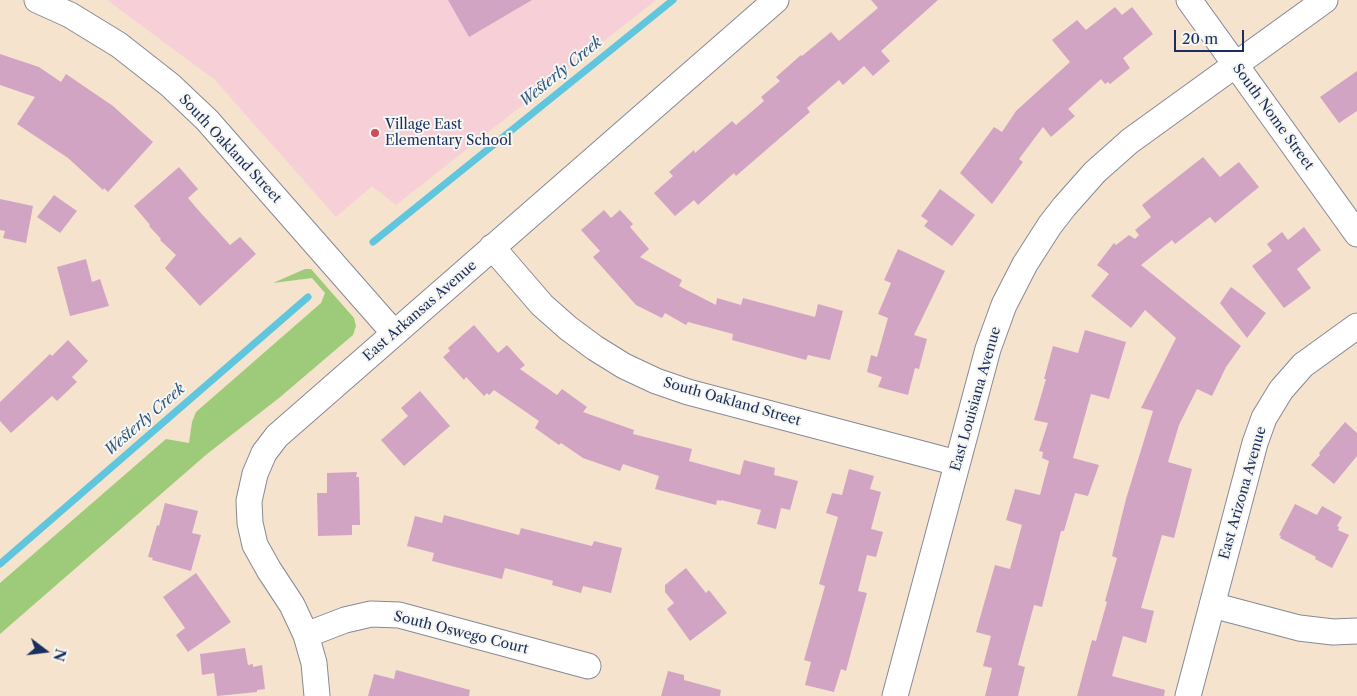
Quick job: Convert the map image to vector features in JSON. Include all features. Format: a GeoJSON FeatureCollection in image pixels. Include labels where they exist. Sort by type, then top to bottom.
{"type":"FeatureCollection","features":[{"type":"Feature","properties":{"kind":"street","name":"South Oakland Street"},"geometry":{"type":"LineString","coordinates":[[37,0],[70,15],[119,45],[170,85],[208,120],[394,333]]}},
{"type":"Feature","properties":{"kind":"street","name":"East Arkansas Avenue"},"geometry":{"type":"LineString","coordinates":[[317,696],[314,663],[306,634],[292,605],[255,545],[250,523],[250,501],[255,474],[264,453],[277,436],[776,0]]}},
{"type":"Feature","properties":{"kind":"street","name":"South Nome Street"},"geometry":{"type":"LineString","coordinates":[[1189,0],[1357,234]]}},
{"type":"Feature","properties":{"kind":"street","name":"East Louisiana Avenue"},"geometry":{"type":"LineString","coordinates":[[895,696],[988,349],[1004,305],[1025,264],[1050,225],[1095,172],[1130,141],[1324,0]]}},
{"type":"Feature","properties":{"kind":"street","name":"South Oakland Street"},"geometry":{"type":"LineString","coordinates":[[492,247],[542,304],[568,328],[624,366],[656,381],[698,394],[957,463]]}},
{"type":"Feature","properties":{"kind":"street","name":"East Arizona Avenue"},"geometry":{"type":"LineString","coordinates":[[1188,696],[1255,443],[1264,418],[1280,390],[1303,365],[1357,326]]}},
{"type":"Feature","properties":{"kind":"street"},"geometry":{"type":"LineString","coordinates":[[1212,605],[1299,628],[1333,632],[1357,631]]}},
{"type":"Feature","properties":{"kind":"street","name":"South Oswego Court"},"geometry":{"type":"LineString","coordinates":[[306,634],[346,620],[371,614],[399,615],[588,666]]}},
{"type":"Feature","properties":{"kind":"shaded area","name":"Village East Elementary School"},"geometry":{"type":"Polygon","coordinates":[[[107,0],[656,0],[396,205],[372,186],[336,217],[215,80],[107,0]]]}},
{"type":"Feature","properties":{"kind":"green space"},"geometry":{"type":"Polygon","coordinates":[[[305,269],[311,269],[354,318],[356,326],[353,335],[279,398],[207,454],[0,634],[0,583],[166,439],[189,443],[192,422],[196,412],[321,303],[325,293],[312,278],[273,283],[305,269]]]}},
{"type":"Feature","properties":{"kind":"building"},"geometry":{"type":"Polygon","coordinates":[[[448,0],[532,0],[469,37],[448,0]]]}},
{"type":"Feature","properties":{"kind":"building"},"geometry":{"type":"Polygon","coordinates":[[[871,0],[938,0],[881,51],[890,61],[873,76],[864,66],[843,85],[839,80],[807,108],[810,112],[736,176],[734,173],[698,205],[694,200],[675,216],[654,193],[673,176],[669,172],[694,150],[695,153],[732,121],[736,125],[764,101],[761,97],[780,81],[776,77],[801,55],[831,32],[839,41],[878,8],[871,0]]]}},
{"type":"Feature","properties":{"kind":"building"},"geometry":{"type":"Polygon","coordinates":[[[1115,7],[1122,15],[1132,7],[1153,34],[1123,58],[1130,68],[1110,84],[1108,82],[1105,84],[1101,79],[1068,109],[1075,116],[1051,137],[1043,127],[1019,159],[1023,162],[992,204],[960,173],[994,127],[1002,132],[1016,111],[1070,62],[1052,40],[1077,20],[1086,30],[1115,7]]]}},
{"type":"Feature","properties":{"kind":"building"},"geometry":{"type":"Polygon","coordinates":[[[0,54],[39,67],[61,82],[66,74],[113,106],[153,142],[108,192],[104,188],[103,190],[68,158],[17,124],[35,97],[0,85],[0,54]]]}},
{"type":"Feature","properties":{"kind":"building"},"geometry":{"type":"Polygon","coordinates":[[[1357,71],[1357,111],[1339,123],[1320,97],[1357,71]]]}},
{"type":"Feature","properties":{"kind":"building"},"geometry":{"type":"Polygon","coordinates":[[[1203,157],[1220,177],[1239,162],[1259,187],[1215,223],[1210,217],[1175,244],[1172,240],[1141,265],[1241,346],[1226,367],[1212,396],[1197,389],[1179,425],[1168,462],[1192,469],[1174,538],[1162,535],[1141,608],[1154,611],[1146,643],[1123,636],[1112,676],[1165,690],[1164,696],[1077,696],[1092,640],[1096,641],[1107,602],[1105,601],[1117,558],[1112,556],[1126,499],[1153,411],[1141,408],[1176,338],[1145,310],[1131,328],[1091,296],[1109,274],[1097,265],[1114,243],[1116,245],[1129,235],[1135,239],[1139,235],[1135,230],[1151,217],[1142,205],[1203,157]]]}},
{"type":"Feature","properties":{"kind":"building"},"geometry":{"type":"Polygon","coordinates":[[[179,167],[198,189],[188,198],[199,211],[230,245],[240,237],[256,254],[200,306],[165,268],[176,255],[160,240],[134,206],[179,167]]]}},
{"type":"Feature","properties":{"kind":"building"},"geometry":{"type":"Polygon","coordinates":[[[940,189],[975,215],[952,246],[924,226],[928,221],[921,216],[940,189]]]}},
{"type":"Feature","properties":{"kind":"building"},"geometry":{"type":"Polygon","coordinates":[[[54,195],[77,211],[60,233],[37,217],[54,195]]]}},
{"type":"Feature","properties":{"kind":"building"},"geometry":{"type":"Polygon","coordinates":[[[0,199],[33,206],[26,243],[3,238],[5,231],[0,230],[0,199]]]}},
{"type":"Feature","properties":{"kind":"building"},"geometry":{"type":"Polygon","coordinates":[[[604,210],[611,218],[620,210],[633,224],[630,227],[649,249],[640,257],[682,280],[679,286],[716,305],[717,298],[741,305],[743,298],[815,317],[818,304],[843,311],[830,360],[808,355],[806,360],[732,340],[733,334],[688,322],[686,325],[665,313],[662,318],[636,305],[593,257],[600,251],[581,230],[604,210]]]}},
{"type":"Feature","properties":{"kind":"building"},"geometry":{"type":"Polygon","coordinates":[[[1304,227],[1321,250],[1297,269],[1311,288],[1284,308],[1252,266],[1272,251],[1267,244],[1282,232],[1288,240],[1304,227]]]}},
{"type":"Feature","properties":{"kind":"building"},"geometry":{"type":"Polygon","coordinates":[[[898,249],[945,271],[914,335],[927,339],[919,369],[915,368],[908,395],[878,387],[882,377],[867,372],[871,355],[877,357],[888,318],[878,314],[891,283],[884,280],[898,249]]]}},
{"type":"Feature","properties":{"kind":"building"},"geometry":{"type":"Polygon","coordinates":[[[86,259],[92,282],[100,279],[109,306],[70,316],[57,267],[86,259]]]}},
{"type":"Feature","properties":{"kind":"building"},"geometry":{"type":"Polygon","coordinates":[[[1231,287],[1266,313],[1247,338],[1220,303],[1231,287]]]}},
{"type":"Feature","properties":{"kind":"building"},"geometry":{"type":"Polygon","coordinates":[[[474,325],[498,353],[507,345],[525,365],[520,369],[557,395],[562,389],[587,407],[583,412],[634,430],[633,434],[692,449],[689,461],[740,475],[744,460],[775,468],[774,475],[798,481],[790,510],[781,508],[776,529],[757,524],[761,510],[721,500],[717,500],[716,505],[655,489],[659,476],[623,464],[620,471],[583,458],[561,443],[559,445],[535,428],[539,421],[494,390],[489,395],[487,393],[484,396],[466,377],[464,380],[443,357],[450,351],[448,348],[474,325]]]}},
{"type":"Feature","properties":{"kind":"building"},"geometry":{"type":"Polygon","coordinates":[[[1085,330],[1126,342],[1109,399],[1091,394],[1073,458],[1099,465],[1088,496],[1075,493],[1064,531],[1061,531],[1042,607],[1034,605],[1018,665],[1025,667],[1018,696],[985,696],[992,668],[983,666],[991,636],[976,632],[995,565],[1010,569],[1022,525],[1006,520],[1015,489],[1040,495],[1049,461],[1042,458],[1043,452],[1039,451],[1048,423],[1034,420],[1053,346],[1078,353],[1085,330]]]}},
{"type":"Feature","properties":{"kind":"building"},"geometry":{"type":"Polygon","coordinates":[[[68,340],[88,361],[72,377],[77,382],[57,401],[52,396],[11,433],[0,421],[0,402],[50,354],[52,356],[68,340]]]}},
{"type":"Feature","properties":{"kind":"building"},"geometry":{"type":"Polygon","coordinates":[[[420,391],[450,426],[404,466],[381,440],[408,416],[401,408],[420,391]]]}},
{"type":"Feature","properties":{"kind":"building"},"geometry":{"type":"Polygon","coordinates":[[[1345,422],[1357,433],[1357,456],[1334,484],[1311,465],[1345,422]]]}},
{"type":"Feature","properties":{"kind":"building"},"geometry":{"type":"Polygon","coordinates":[[[849,469],[874,476],[870,489],[881,492],[871,529],[883,532],[876,557],[867,555],[858,591],[867,593],[846,671],[841,669],[834,692],[805,685],[811,662],[804,660],[825,586],[819,584],[838,517],[826,513],[832,493],[842,495],[849,469]]]}},
{"type":"Feature","properties":{"kind":"building"},"geometry":{"type":"Polygon","coordinates":[[[357,472],[356,477],[359,477],[360,525],[352,525],[352,535],[318,536],[317,493],[327,493],[327,473],[357,472]]]}},
{"type":"Feature","properties":{"kind":"building"},"geometry":{"type":"Polygon","coordinates":[[[165,503],[198,511],[192,533],[201,535],[191,571],[152,560],[153,558],[148,557],[165,503]]]}},
{"type":"Feature","properties":{"kind":"building"},"geometry":{"type":"Polygon","coordinates":[[[1295,504],[1317,515],[1322,506],[1342,517],[1337,526],[1339,527],[1338,530],[1349,535],[1332,568],[1315,559],[1316,557],[1280,538],[1281,536],[1279,535],[1295,504]]]}},
{"type":"Feature","properties":{"kind":"building"},"geometry":{"type":"Polygon","coordinates":[[[444,515],[519,535],[521,528],[592,546],[594,541],[622,548],[611,593],[583,586],[581,593],[552,585],[553,581],[505,568],[502,579],[432,561],[434,553],[407,546],[415,516],[442,523],[444,515]]]}},
{"type":"Feature","properties":{"kind":"building"},"geometry":{"type":"Polygon","coordinates":[[[686,568],[706,593],[709,590],[727,613],[690,641],[667,609],[674,603],[665,592],[665,585],[686,568]]]}},
{"type":"Feature","properties":{"kind":"building"},"geometry":{"type":"Polygon","coordinates":[[[196,573],[231,622],[188,652],[176,635],[185,628],[163,597],[196,573]]]}},
{"type":"Feature","properties":{"kind":"building"},"geometry":{"type":"Polygon","coordinates":[[[245,648],[248,665],[253,664],[253,667],[262,665],[265,689],[257,690],[257,692],[217,696],[214,673],[202,675],[200,654],[245,648]]]}},
{"type":"Feature","properties":{"kind":"building"},"geometry":{"type":"Polygon","coordinates":[[[396,670],[470,690],[469,696],[368,696],[374,674],[394,679],[396,670]]]}},
{"type":"Feature","properties":{"kind":"building"},"geometry":{"type":"Polygon","coordinates":[[[668,671],[684,675],[684,680],[721,690],[720,696],[661,696],[668,671]]]}},
{"type":"Feature","properties":{"kind":"waterway","name":"Westerly Creek"},"geometry":{"type":"LineString","coordinates":[[373,242],[673,0]]}},
{"type":"Feature","properties":{"kind":"waterway","name":"Westerly Creek"},"geometry":{"type":"LineString","coordinates":[[0,564],[308,297]]}},
{"type":"Feature","properties":{"kind":"place","name":"Village East Elementary School"},"geometry":{"type":"Point","coordinates":[375,133]}}]}
